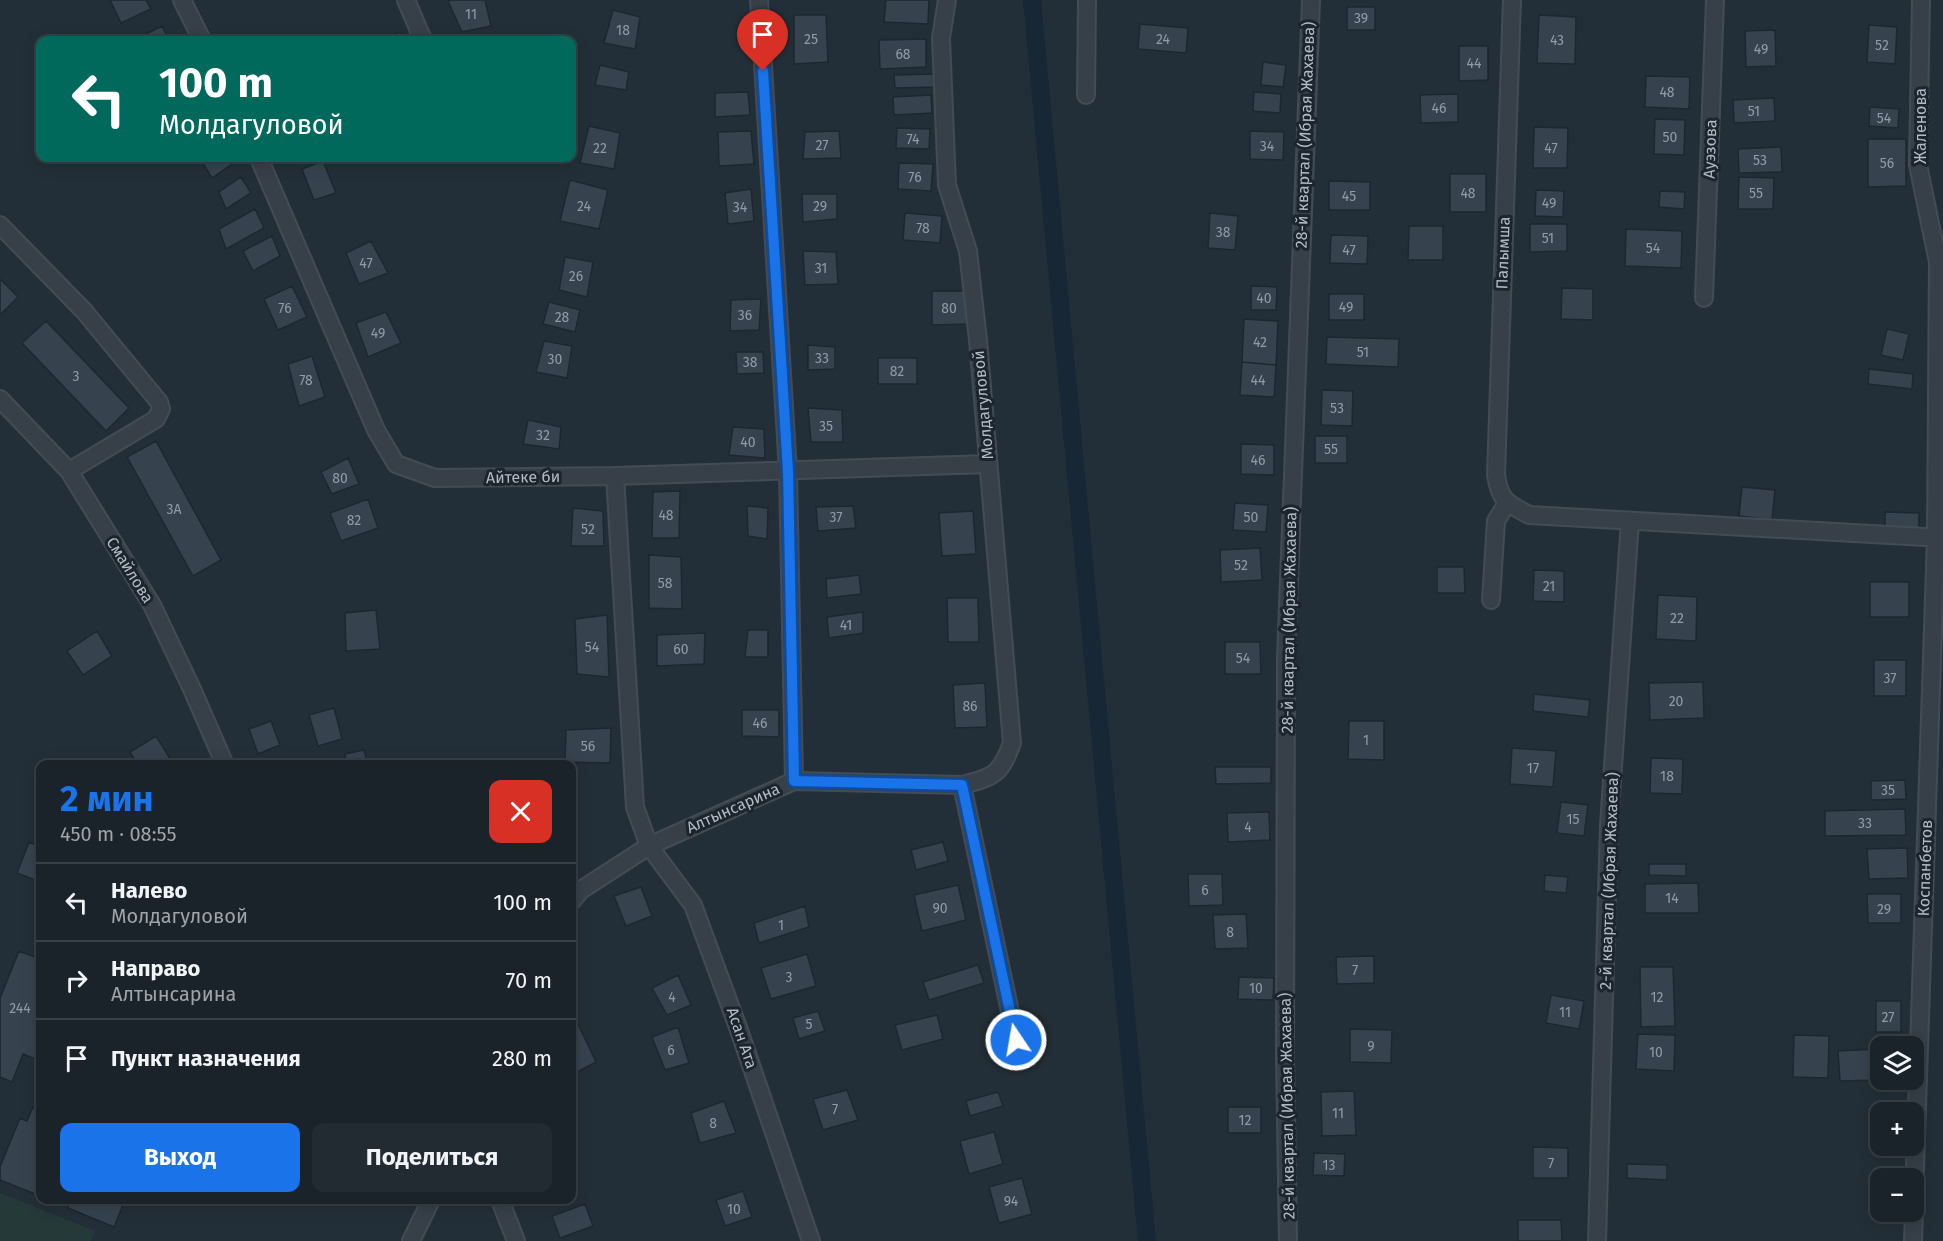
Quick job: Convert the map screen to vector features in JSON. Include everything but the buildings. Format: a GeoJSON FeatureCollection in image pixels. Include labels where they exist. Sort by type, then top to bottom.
{"type":"FeatureCollection","features":[{"type":"Feature","properties":{"kind":"street"},"geometry":{"type":"LineString","coordinates":[[182,0],[200,36]]}},
{"type":"Feature","properties":{"kind":"street"},"geometry":{"type":"LineString","coordinates":[[406,0],[421,36]]}},
{"type":"Feature","properties":{"kind":"street","name":"Алтынсарина"},"geometry":{"type":"LineString","coordinates":[[576,896],[649,846],[794,781],[788,471],[759,0]]}},
{"type":"Feature","properties":{"kind":"street","name":"Молдагуловой"},"geometry":{"type":"LineString","coordinates":[[794,781],[962,785],[987,779],[1004,766],[1012,743],[968,251],[947,185],[941,38],[947,0]]}},
{"type":"Feature","properties":{"kind":"street"},"geometry":{"type":"LineString","coordinates":[[1086,95],[1087,0]]}},
{"type":"Feature","properties":{"kind":"street","name":"28-й квартал (Ибрая Жахаева)"},"geometry":{"type":"LineString","coordinates":[[1288,1241],[1286,659],[1311,0]]}},
{"type":"Feature","properties":{"kind":"street","name":"Палымша"},"geometry":{"type":"LineString","coordinates":[[1507,503],[1498,491],[1496,475],[1512,0]]}},
{"type":"Feature","properties":{"kind":"street","name":"Ауэзова"},"geometry":{"type":"LineString","coordinates":[[1704,298],[1715,0]]}},
{"type":"Feature","properties":{"kind":"street","name":"Жаленова"},"geometry":{"type":"LineString","coordinates":[[1921,0],[1918,165],[1938,262],[1939,538]]}},
{"type":"Feature","properties":{"kind":"street","name":"Айтеке би"},"geometry":{"type":"LineString","coordinates":[[261,162],[376,430],[396,464],[435,478],[615,476],[988,464]]}},
{"type":"Feature","properties":{"kind":"street"},"geometry":{"type":"LineString","coordinates":[[0,225],[84,311],[159,402],[161,410],[156,419],[69,471]]}},
{"type":"Feature","properties":{"kind":"street","name":"Смайлова"},"geometry":{"type":"LineString","coordinates":[[0,399],[69,471],[152,605],[223,760]]}},
{"type":"Feature","properties":{"kind":"street"},"geometry":{"type":"LineString","coordinates":[[615,476],[635,807],[649,846]]}},
{"type":"Feature","properties":{"kind":"street"},"geometry":{"type":"LineString","coordinates":[[1491,600],[1496,521],[1507,503],[1529,515],[1939,538]]}},
{"type":"Feature","properties":{"kind":"street","name":"2-й квартал (Ибрая Жахаева)"},"geometry":{"type":"LineString","coordinates":[[1597,1241],[1609,825],[1630,521]]}},
{"type":"Feature","properties":{"kind":"street","name":"Коспанбетов"},"geometry":{"type":"LineString","coordinates":[[1915,1168],[1939,538]]}},
{"type":"Feature","properties":{"kind":"street"},"geometry":{"type":"LineString","coordinates":[[962,785],[1016,1040]]}},
{"type":"Feature","properties":{"kind":"street","name":"Асан Ата"},"geometry":{"type":"LineString","coordinates":[[649,846],[693,905],[739,1030],[811,1241]]}},
{"type":"Feature","properties":{"kind":"street"},"geometry":{"type":"LineString","coordinates":[[411,1241],[429,1204]]}},
{"type":"Feature","properties":{"kind":"street"},"geometry":{"type":"LineString","coordinates":[[502,1204],[516,1241]]}},
{"type":"Feature","properties":{"kind":"street"},"geometry":{"type":"LineString","coordinates":[[1913,1241],[1914,1222]]}},
{"type":"Feature","properties":{"kind":"green space"},"geometry":{"type":"Polygon","coordinates":[[[0,1193],[95,1231],[91,1241],[0,1241],[0,1193]]]}},
{"type":"Feature","properties":{"kind":"waterway"},"geometry":{"type":"LineString","coordinates":[[1032,0],[1147,1241]]}},
{"type":"Feature","properties":{"kind":"route"},"geometry":{"type":"LineString","coordinates":[[763,71],[788,471],[794,781],[962,785],[1016,1040]]}}]}
